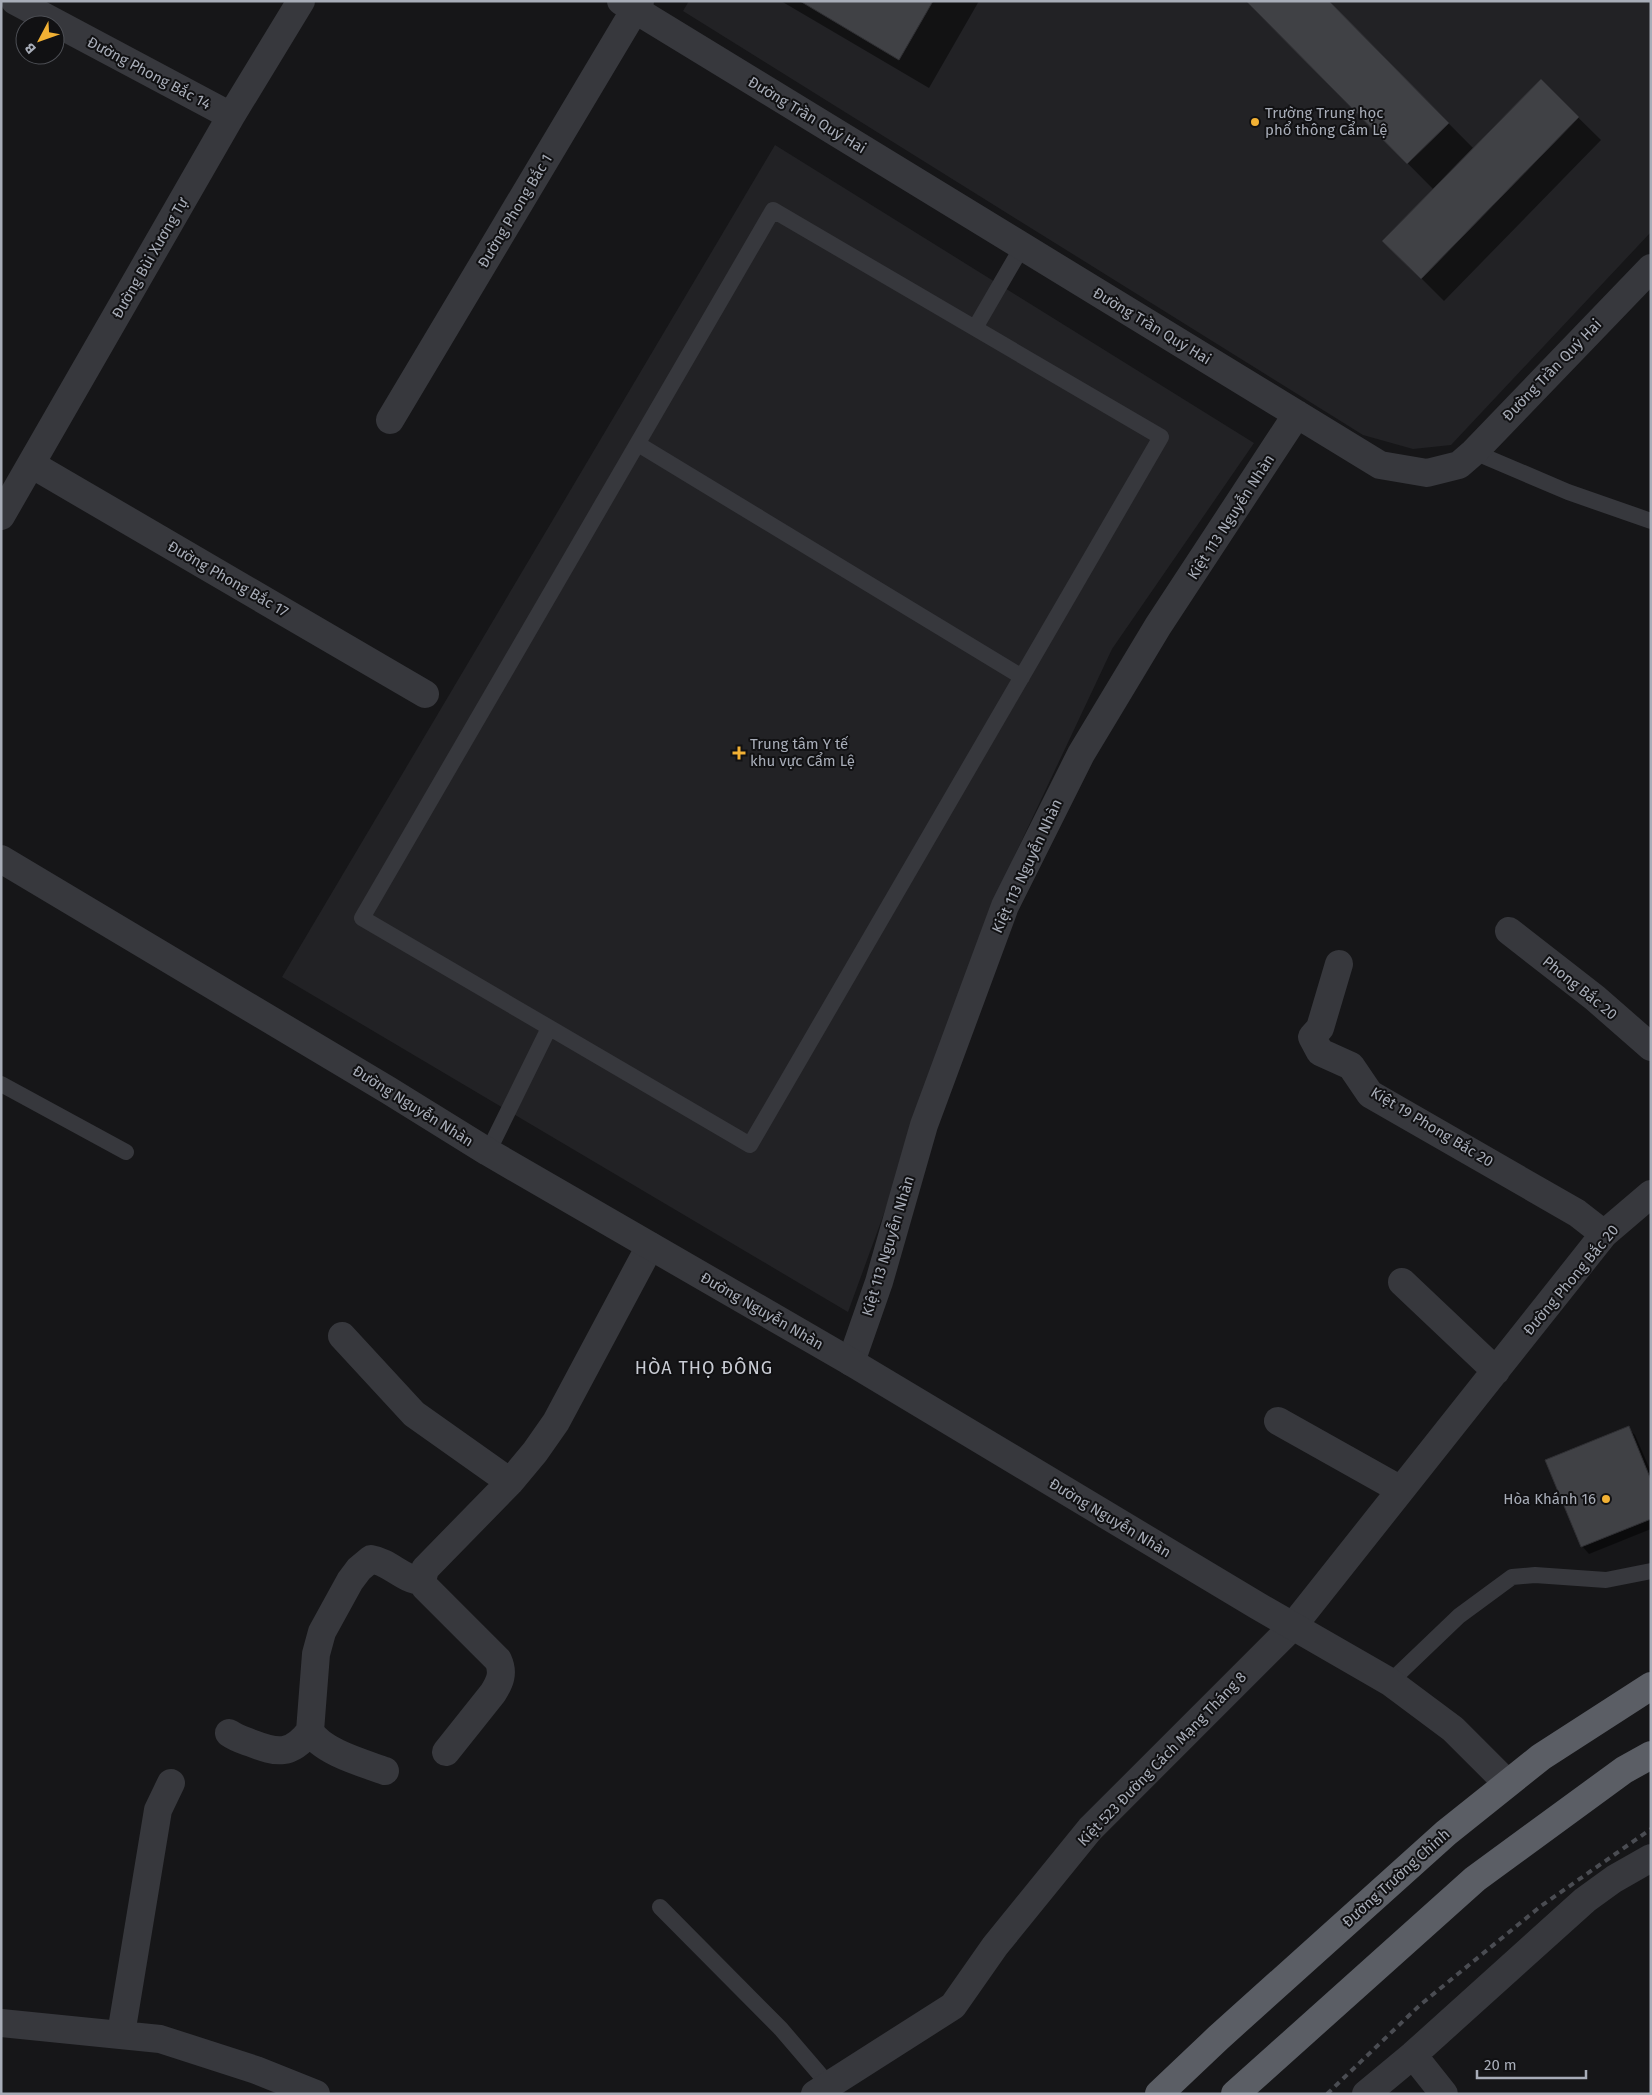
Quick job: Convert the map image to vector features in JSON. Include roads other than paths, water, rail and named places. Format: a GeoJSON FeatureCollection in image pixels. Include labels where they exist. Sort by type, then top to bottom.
{"type":"FeatureCollection","features":[{"type":"Feature","properties":{"kind":"highway","name":"Đường Trường Chinh"},"geometry":{"type":"LineString","coordinates":[[1159,2094],[1218,2038],[1446,1833],[1542,1757],[1651,1686]]}},
{"type":"Feature","properties":{"kind":"highway"},"geometry":{"type":"LineString","coordinates":[[1235,2094],[1474,1879],[1624,1770],[1651,1755]]}},
{"type":"Feature","properties":{"kind":"street","name":"Đường Phong Bắc 14"},"geometry":{"type":"LineString","coordinates":[[15,1],[231,116]]}},
{"type":"Feature","properties":{"kind":"street","name":"Đường Bùi Xương Tự"},"geometry":{"type":"LineString","coordinates":[[1,516],[231,116],[301,1]]}},
{"type":"Feature","properties":{"kind":"street","name":"Đường Trần Quý Hai"},"geometry":{"type":"LineString","coordinates":[[632,4],[1022,247],[1380,464],[1427,473],[1459,465],[1474,452],[1651,268]]}},
{"type":"Feature","properties":{"kind":"street","name":"Đường Phong Bắc 1"},"geometry":{"type":"LineString","coordinates":[[390,420],[632,4]]}},
{"type":"Feature","properties":{"kind":"street","name":"Kiệt 113 Nguyễn Nhàn"},"geometry":{"type":"LineString","coordinates":[[851,1362],[879,1282],[924,1125],[1005,906],[1081,754],[1158,626],[1298,414]]}},
{"type":"Feature","properties":{"kind":"street","name":"Đường Phong Bắc 17"},"geometry":{"type":"LineString","coordinates":[[31,464],[425,694]]}},
{"type":"Feature","properties":{"kind":"street","name":"Đường Nguyễn Nhàn"},"geometry":{"type":"LineString","coordinates":[[1,859],[388,1090],[488,1152],[851,1362],[1390,1682],[1453,1729],[1507,1783]]}},
{"type":"Feature","properties":{"kind":"street","name":"Phong Bắc 20"},"geometry":{"type":"LineString","coordinates":[[1509,931],[1595,998],[1651,1047]]}},
{"type":"Feature","properties":{"kind":"street","name":"Kiệt 19 Phong Bắc 20"},"geometry":{"type":"LineString","coordinates":[[1338,964],[1320,1028],[1312,1037],[1320,1052],[1351,1066],[1370,1094],[1577,1213],[1604,1234]]}},
{"type":"Feature","properties":{"kind":"street","name":"Đường Phong Bắc 20"},"geometry":{"type":"LineString","coordinates":[[1293,1626],[1604,1234],[1651,1194]]}},
{"type":"Feature","properties":{"kind":"street"},"geometry":{"type":"LineString","coordinates":[[446,1752],[493,1693],[500,1682],[501,1668],[498,1660],[425,1587],[422,1581],[426,1569],[510,1482],[535,1452],[556,1422],[650,1246]]}},
{"type":"Feature","properties":{"kind":"street"},"geometry":{"type":"LineString","coordinates":[[1402,1282],[1496,1371]]}},
{"type":"Feature","properties":{"kind":"street"},"geometry":{"type":"LineString","coordinates":[[342,1336],[414,1414],[510,1482]]}},
{"type":"Feature","properties":{"kind":"street"},"geometry":{"type":"LineString","coordinates":[[1278,1421],[1401,1490]]}},
{"type":"Feature","properties":{"kind":"street"},"geometry":{"type":"LineString","coordinates":[[385,1771],[333,1750],[313,1737],[310,1732],[316,1654],[322,1632],[359,1569],[371,1559],[378,1560],[416,1581],[422,1581]]}},
{"type":"Feature","properties":{"kind":"street","name":"Kiệt 523 Đường Cách Mạng Tháng 8"},"geometry":{"type":"LineString","coordinates":[[822,2089],[953,2006],[995,1946],[1090,1829],[1293,1626]]}},
{"type":"Feature","properties":{"kind":"street"},"geometry":{"type":"LineString","coordinates":[[229,1734],[240,1740],[276,1752],[293,1747],[310,1732]]}},
{"type":"Feature","properties":{"kind":"street"},"geometry":{"type":"LineString","coordinates":[[122,2034],[158,1810],[171,1783]]}},
{"type":"Feature","properties":{"kind":"street"},"geometry":{"type":"LineString","coordinates":[[1366,2094],[1413,2055],[1585,1900],[1614,1879],[1651,1858]]}},
{"type":"Feature","properties":{"kind":"street"},"geometry":{"type":"LineString","coordinates":[[1,2023],[160,2038],[256,2070],[316,2094]]}},
{"type":"Feature","properties":{"kind":"street"},"geometry":{"type":"LineString","coordinates":[[1413,2055],[1444,2094]]}},
{"type":"Feature","properties":{"kind":"lane"},"geometry":{"type":"LineString","coordinates":[[773,210],[975,328],[1161,437],[750,1145],[362,918],[773,210]]}},
{"type":"Feature","properties":{"kind":"lane"},"geometry":{"type":"LineString","coordinates":[[975,328],[1022,247]]}},
{"type":"Feature","properties":{"kind":"lane"},"geometry":{"type":"LineString","coordinates":[[638,444],[1022,677]]}},
{"type":"Feature","properties":{"kind":"lane"},"geometry":{"type":"LineString","coordinates":[[1474,452],[1568,492],[1651,521]]}},
{"type":"Feature","properties":{"kind":"lane"},"geometry":{"type":"LineString","coordinates":[[488,1152],[549,1028]]}},
{"type":"Feature","properties":{"kind":"lane"},"geometry":{"type":"LineString","coordinates":[[1,1084],[126,1152]]}},
{"type":"Feature","properties":{"kind":"lane"},"geometry":{"type":"LineString","coordinates":[[1390,1682],[1459,1616],[1512,1577],[1535,1575],[1606,1580],[1651,1572]]}},
{"type":"Feature","properties":{"kind":"lane"},"geometry":{"type":"LineString","coordinates":[[660,1907],[781,2029],[822,2089]]}},
{"type":"Feature","properties":{"kind":"railway"},"geometry":{"type":"LineString","coordinates":[[1327,2094],[1420,2005],[1541,1906],[1651,1829]]}},
{"type":"Feature","properties":{"kind":"place","name":"Trường Trung học phổ thông Cẩm Lệ"},"geometry":{"type":"Point","coordinates":[1255,122]}},
{"type":"Feature","properties":{"kind":"place","name":"Trung tâm Y tế khu vực Cẩm Lệ"},"geometry":{"type":"Point","coordinates":[739,753]}},
{"type":"Feature","properties":{"kind":"place","name":"Hòa Khánh 16"},"geometry":{"type":"Point","coordinates":[1606,1499]}},
{"type":"Feature","properties":{"kind":"district","name":"HÒA THỌ ĐÔNG"},"geometry":{"type":"Point","coordinates":[704,1368]}}]}
